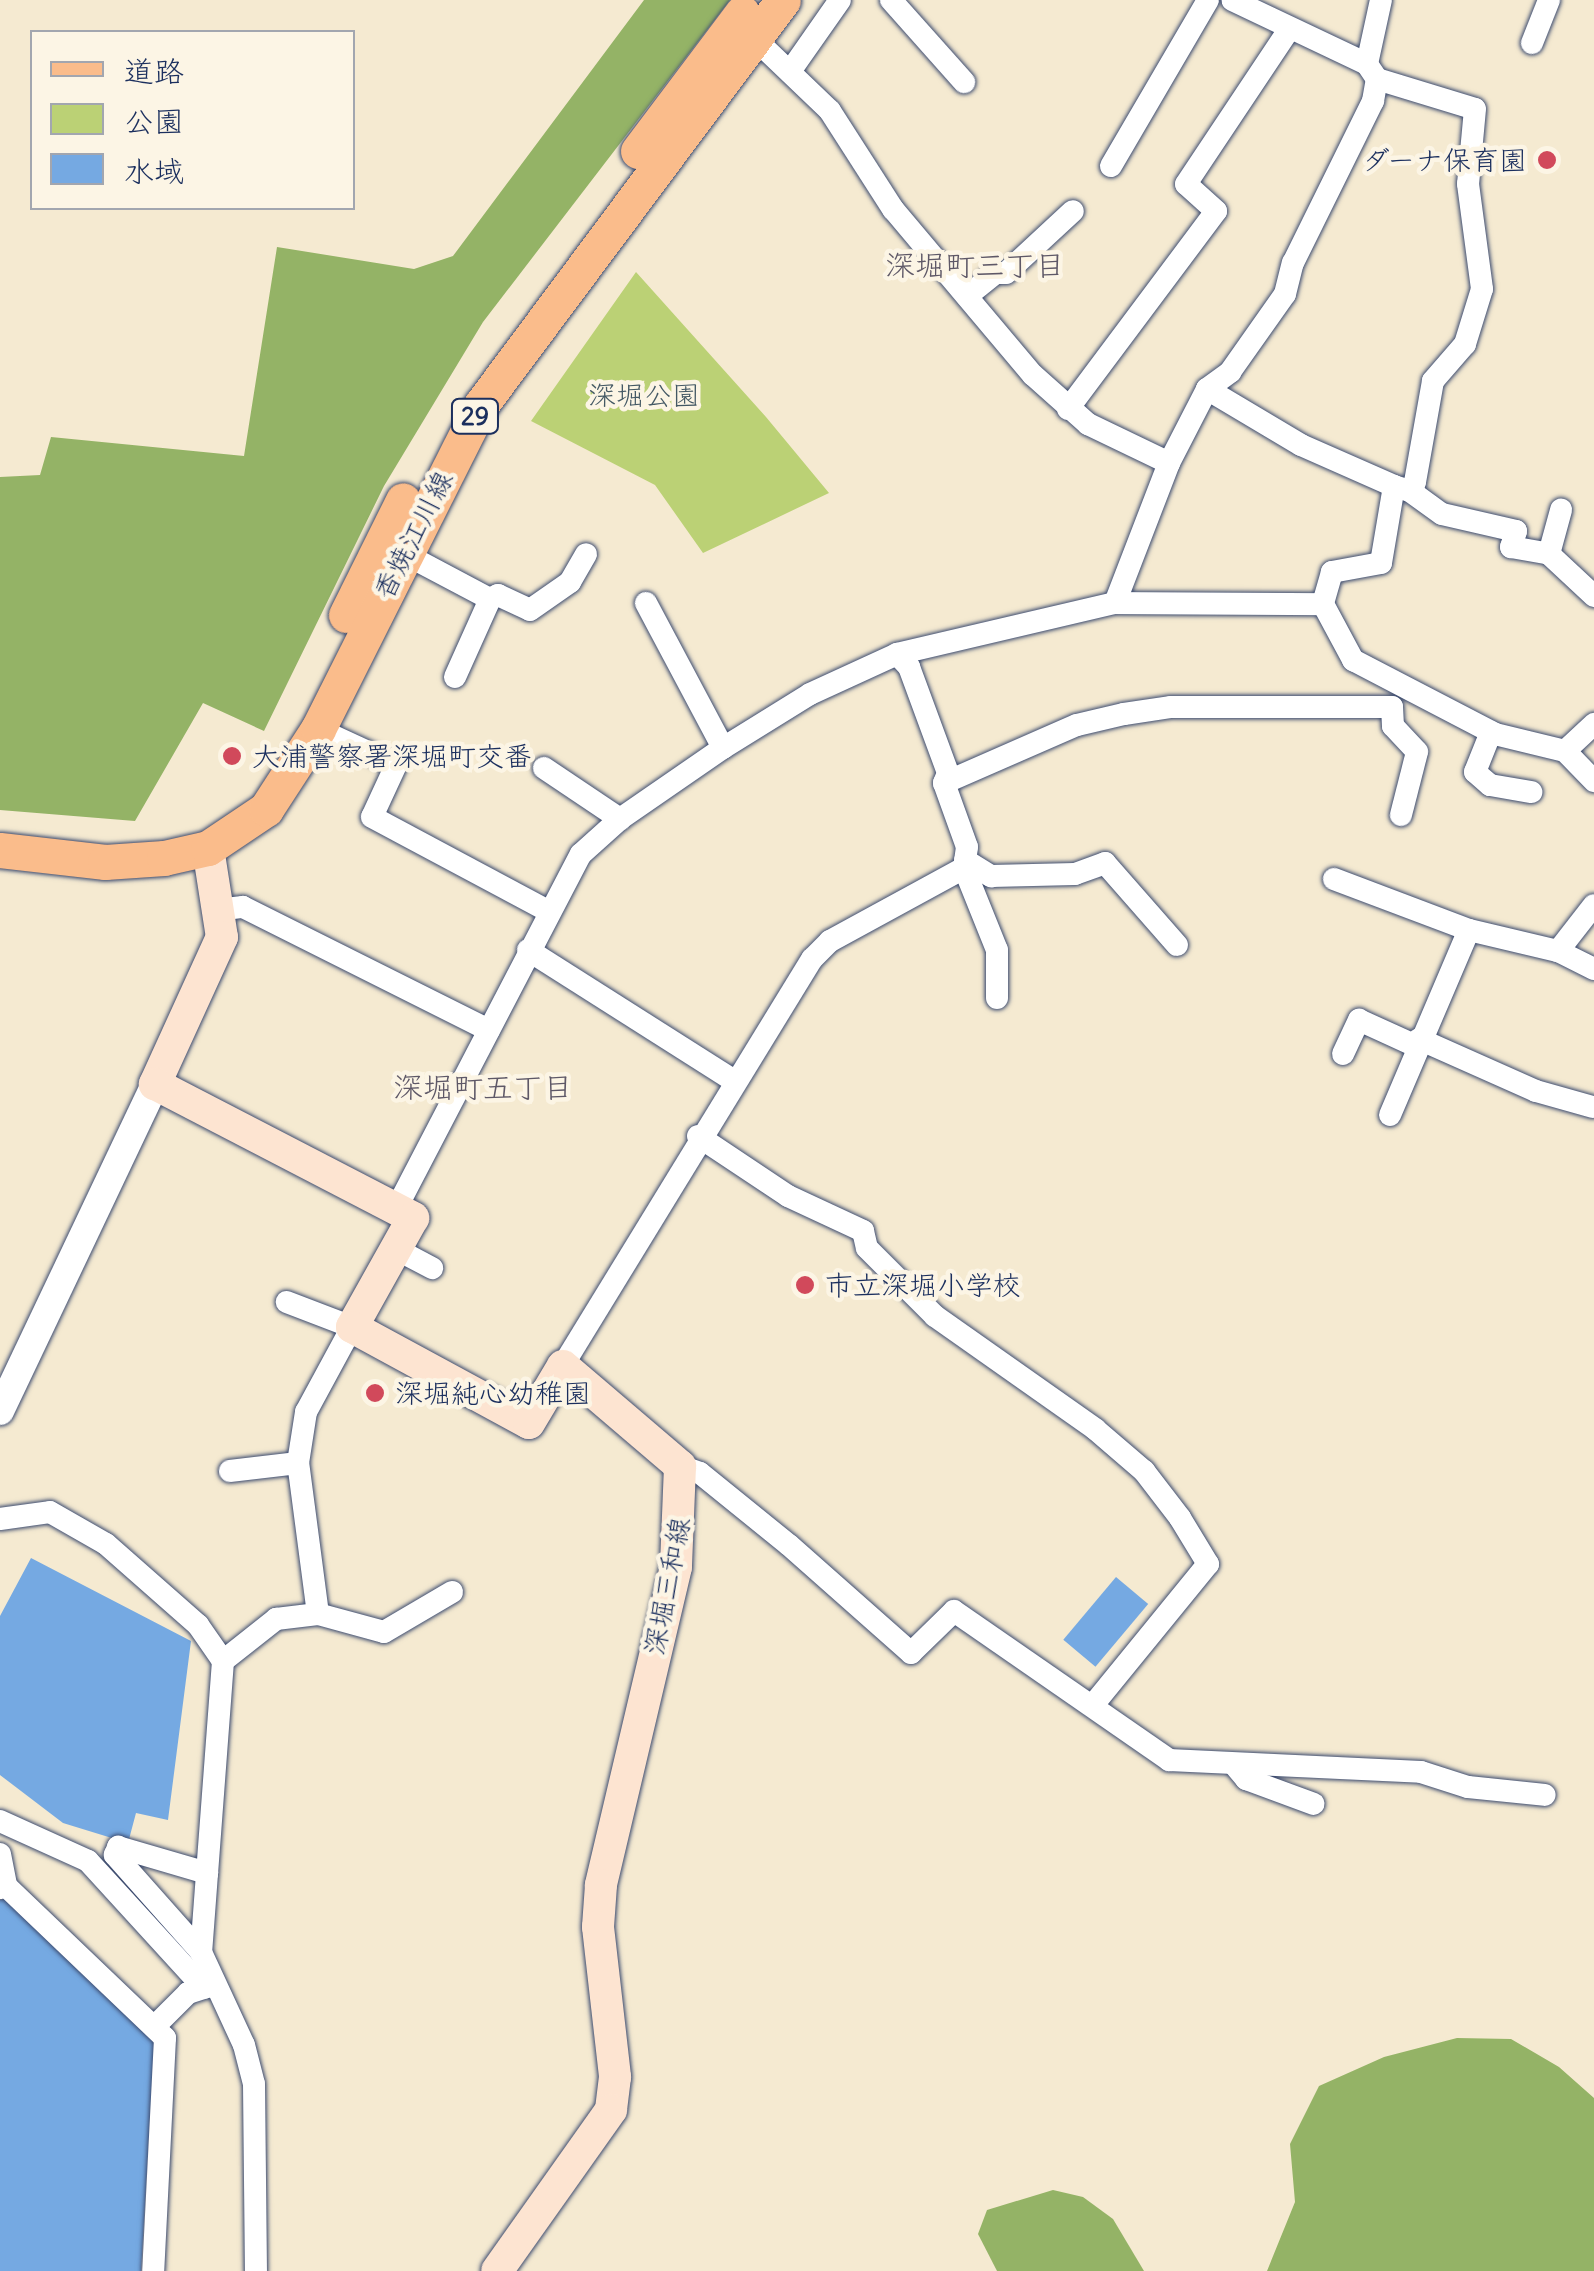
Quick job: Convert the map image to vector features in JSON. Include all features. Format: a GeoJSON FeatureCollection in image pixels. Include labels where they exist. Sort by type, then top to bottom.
{"type":"FeatureCollection","features":[{"type":"Feature","properties":{"kind":"main road","name":"香焼江川線"},"geometry":{"type":"LineString","coordinates":[[0,828],[106,839],[160,836],[208,824],[245,798],[286,739],[461,392],[752,0]]}},
{"type":"Feature","properties":{"kind":"main road","name":"香焼江川線"},"geometry":{"type":"LineString","coordinates":[[0,850],[106,862],[208,848],[266,809],[318,729],[519,347],[782,0]]}},
{"type":"Feature","properties":{"kind":"main road"},"geometry":{"type":"LineString","coordinates":[[208,848],[230,909],[171,1092],[413,1218],[352,1327],[529,1423],[563,1366],[680,1466]]}},
{"type":"Feature","properties":{"kind":"main road","name":"深堀三和線"},"geometry":{"type":"LineString","coordinates":[[497,2271],[611,2110],[616,2077],[598,1927],[601,1885],[676,1568],[680,1466]]}},
{"type":"Feature","properties":{"kind":"street"},"geometry":{"type":"LineString","coordinates":[[791,70],[840,0]]}},
{"type":"Feature","properties":{"kind":"street"},"geometry":{"type":"LineString","coordinates":[[891,0],[964,82]]}},
{"type":"Feature","properties":{"kind":"street"},"geometry":{"type":"LineString","coordinates":[[1111,166],[1208,0]]}},
{"type":"Feature","properties":{"kind":"street"},"geometry":{"type":"LineString","coordinates":[[1232,0],[1372,71],[1475,109],[1468,184],[1478,229],[1479,304],[1465,344],[1433,381],[1382,563],[1332,572],[1322,604],[1353,660],[1491,732],[1565,751],[1594,781]]}},
{"type":"Feature","properties":{"kind":"street"},"geometry":{"type":"LineString","coordinates":[[1115,603],[1169,463],[1207,389],[1230,372],[1285,294],[1293,263],[1373,101],[1372,71],[1381,0]]}},
{"type":"Feature","properties":{"kind":"street"},"geometry":{"type":"LineString","coordinates":[[1532,43],[1549,0]]}},
{"type":"Feature","properties":{"kind":"street"},"geometry":{"type":"LineString","coordinates":[[1068,408],[1216,211],[1186,184],[1288,31]]}},
{"type":"Feature","properties":{"kind":"street"},"geometry":{"type":"LineString","coordinates":[[754,38],[830,111],[892,209],[1068,408],[1169,463]]}},
{"type":"Feature","properties":{"kind":"street"},"geometry":{"type":"LineString","coordinates":[[967,296],[995,273],[1006,272],[1074,211]]}},
{"type":"Feature","properties":{"kind":"street"},"geometry":{"type":"LineString","coordinates":[[1207,389],[1301,445],[1402,489],[1442,514],[1516,530],[1511,547],[1549,554],[1594,596]]}},
{"type":"Feature","properties":{"kind":"street"},"geometry":{"type":"LineString","coordinates":[[1549,554],[1562,510]]}},
{"type":"Feature","properties":{"kind":"street"},"geometry":{"type":"LineString","coordinates":[[455,677],[490,599],[498,595],[530,610],[570,582],[586,554]]}},
{"type":"Feature","properties":{"kind":"street"},"geometry":{"type":"LineString","coordinates":[[410,556],[490,599]]}},
{"type":"Feature","properties":{"kind":"street"},"geometry":{"type":"LineString","coordinates":[[646,603],[723,748]]}},
{"type":"Feature","properties":{"kind":"street"},"geometry":{"type":"LineString","coordinates":[[396,1209],[581,854],[620,819],[723,748],[826,686],[897,654],[1115,603],[1322,604]]}},
{"type":"Feature","properties":{"kind":"street"},"geometry":{"type":"LineString","coordinates":[[897,654],[928,713],[948,773],[944,783],[965,864],[997,950],[997,998]]}},
{"type":"Feature","properties":{"kind":"street"},"geometry":{"type":"LineString","coordinates":[[944,783],[1034,742],[1124,714],[1172,707],[1392,707],[1392,726],[1417,752],[1401,815]]}},
{"type":"Feature","properties":{"kind":"street"},"geometry":{"type":"LineString","coordinates":[[1565,751],[1594,724]]}},
{"type":"Feature","properties":{"kind":"street"},"geometry":{"type":"LineString","coordinates":[[318,729],[396,765],[372,817],[548,911]]}},
{"type":"Feature","properties":{"kind":"street"},"geometry":{"type":"LineString","coordinates":[[1491,732],[1475,772],[1490,785],[1531,792]]}},
{"type":"Feature","properties":{"kind":"street"},"geometry":{"type":"LineString","coordinates":[[544,768],[620,819]]}},
{"type":"Feature","properties":{"kind":"street"},"geometry":{"type":"LineString","coordinates":[[965,864],[991,876],[1076,874],[1105,863],[1176,945]]}},
{"type":"Feature","properties":{"kind":"street"},"geometry":{"type":"LineString","coordinates":[[563,1366],[698,1136],[830,941],[965,864]]}},
{"type":"Feature","properties":{"kind":"street"},"geometry":{"type":"LineString","coordinates":[[1334,879],[1469,930],[1558,951],[1594,969]]}},
{"type":"Feature","properties":{"kind":"street"},"geometry":{"type":"LineString","coordinates":[[1558,951],[1594,906]]}},
{"type":"Feature","properties":{"kind":"street"},"geometry":{"type":"LineString","coordinates":[[230,909],[273,922],[489,1030]]}},
{"type":"Feature","properties":{"kind":"street"},"geometry":{"type":"LineString","coordinates":[[1390,1115],[1469,930]]}},
{"type":"Feature","properties":{"kind":"street"},"geometry":{"type":"LineString","coordinates":[[528,950],[734,1080]]}},
{"type":"Feature","properties":{"kind":"street"},"geometry":{"type":"LineString","coordinates":[[1342,1054],[1359,1020],[1536,1091],[1593,1107]]}},
{"type":"Feature","properties":{"kind":"street"},"geometry":{"type":"LineString","coordinates":[[0,1411],[171,1092]]}},
{"type":"Feature","properties":{"kind":"street"},"geometry":{"type":"LineString","coordinates":[[698,1136],[788,1196],[864,1231],[867,1248],[934,1316],[1095,1429],[1144,1471],[1180,1518],[1208,1564],[1094,1704]]}},
{"type":"Feature","properties":{"kind":"street"},"geometry":{"type":"LineString","coordinates":[[396,1249],[432,1268]]}},
{"type":"Feature","properties":{"kind":"street"},"geometry":{"type":"LineString","coordinates":[[287,1302],[352,1327],[306,1412],[298,1463],[318,1614]]}},
{"type":"Feature","properties":{"kind":"street"},"geometry":{"type":"LineString","coordinates":[[230,1471],[298,1463]]}},
{"type":"Feature","properties":{"kind":"street"},"geometry":{"type":"LineString","coordinates":[[680,1466],[700,1474],[789,1544],[910,1653],[954,1611],[1094,1704],[1169,1760],[1421,1772],[1468,1788],[1544,1794]]}},
{"type":"Feature","properties":{"kind":"street"},"geometry":{"type":"LineString","coordinates":[[5,1518],[50,1512],[106,1544],[198,1625],[222,1661],[201,1952],[210,1986],[254,2084],[256,2271]]}},
{"type":"Feature","properties":{"kind":"street"},"geometry":{"type":"LineString","coordinates":[[222,1661],[276,1618],[318,1614],[384,1632],[452,1592]]}},
{"type":"Feature","properties":{"kind":"street"},"geometry":{"type":"LineString","coordinates":[[1236,1766],[1246,1779],[1314,1804]]}},
{"type":"Feature","properties":{"kind":"street"},"geometry":{"type":"LineString","coordinates":[[0,1822],[88,1862],[210,1986]]}},
{"type":"Feature","properties":{"kind":"street"},"geometry":{"type":"LineString","coordinates":[[201,1952],[115,1855],[118,1848],[207,1872]]}},
{"type":"Feature","properties":{"kind":"street"},"geometry":{"type":"LineString","coordinates":[[0,1854],[3,1887],[156,2025],[165,2038],[153,2271]]}},
{"type":"Feature","properties":{"kind":"street"},"geometry":{"type":"LineString","coordinates":[[156,2025],[188,1992],[210,1986]]}},
{"type":"Feature","properties":{"kind":"green space"},"geometry":{"type":"Polygon","coordinates":[[[644,0],[730,0],[483,322],[384,486],[264,731],[203,703],[135,821],[0,810],[0,477],[40,475],[51,437],[244,456],[277,247],[414,269],[453,256],[644,0]]]}},
{"type":"Feature","properties":{"kind":"green space","name":"深堀公園"},"geometry":{"type":"Polygon","coordinates":[[[636,272],[829,493],[703,553],[655,485],[531,421],[636,272]]]}},
{"type":"Feature","properties":{"kind":"green space"},"geometry":{"type":"Polygon","coordinates":[[[1457,2038],[1511,2039],[1559,2067],[1594,2098],[1594,2271],[1267,2271],[1295,2202],[1290,2144],[1319,2086],[1384,2057],[1457,2038]]]}},
{"type":"Feature","properties":{"kind":"green space"},"geometry":{"type":"Polygon","coordinates":[[[1053,2190],[1083,2197],[1113,2219],[1144,2271],[997,2271],[978,2234],[987,2210],[1053,2190]]]}},
{"type":"Feature","properties":{"kind":"water"},"geometry":{"type":"Polygon","coordinates":[[[31,1558],[191,1641],[168,1820],[136,1813],[128,1843],[63,1823],[0,1775],[0,1616],[31,1558]]]}},
{"type":"Feature","properties":{"kind":"water"},"geometry":{"type":"Polygon","coordinates":[[[1116,1577],[1148,1604],[1095,1667],[1063,1640],[1116,1577]]]}},
{"type":"Feature","properties":{"kind":"water"},"geometry":{"type":"Polygon","coordinates":[[[8,1898],[155,2035],[141,2271],[0,2271],[0,1900],[8,1898]]]}},
{"type":"Feature","properties":{"kind":"place","name":"ダーナ保育園"},"geometry":{"type":"Point","coordinates":[1547,160]}},
{"type":"Feature","properties":{"kind":"place","name":"大浦警察署深堀町交番"},"geometry":{"type":"Point","coordinates":[232,756]}},
{"type":"Feature","properties":{"kind":"place","name":"市立深堀小学校"},"geometry":{"type":"Point","coordinates":[805,1285]}},
{"type":"Feature","properties":{"kind":"place","name":"深堀純心幼稚園"},"geometry":{"type":"Point","coordinates":[375,1393]}},
{"type":"Feature","properties":{"kind":"district","name":"深堀町三丁目"},"geometry":{"type":"Point","coordinates":[975,265]}},
{"type":"Feature","properties":{"kind":"district","name":"深堀町五丁目"},"geometry":{"type":"Point","coordinates":[483,1087]}}]}
